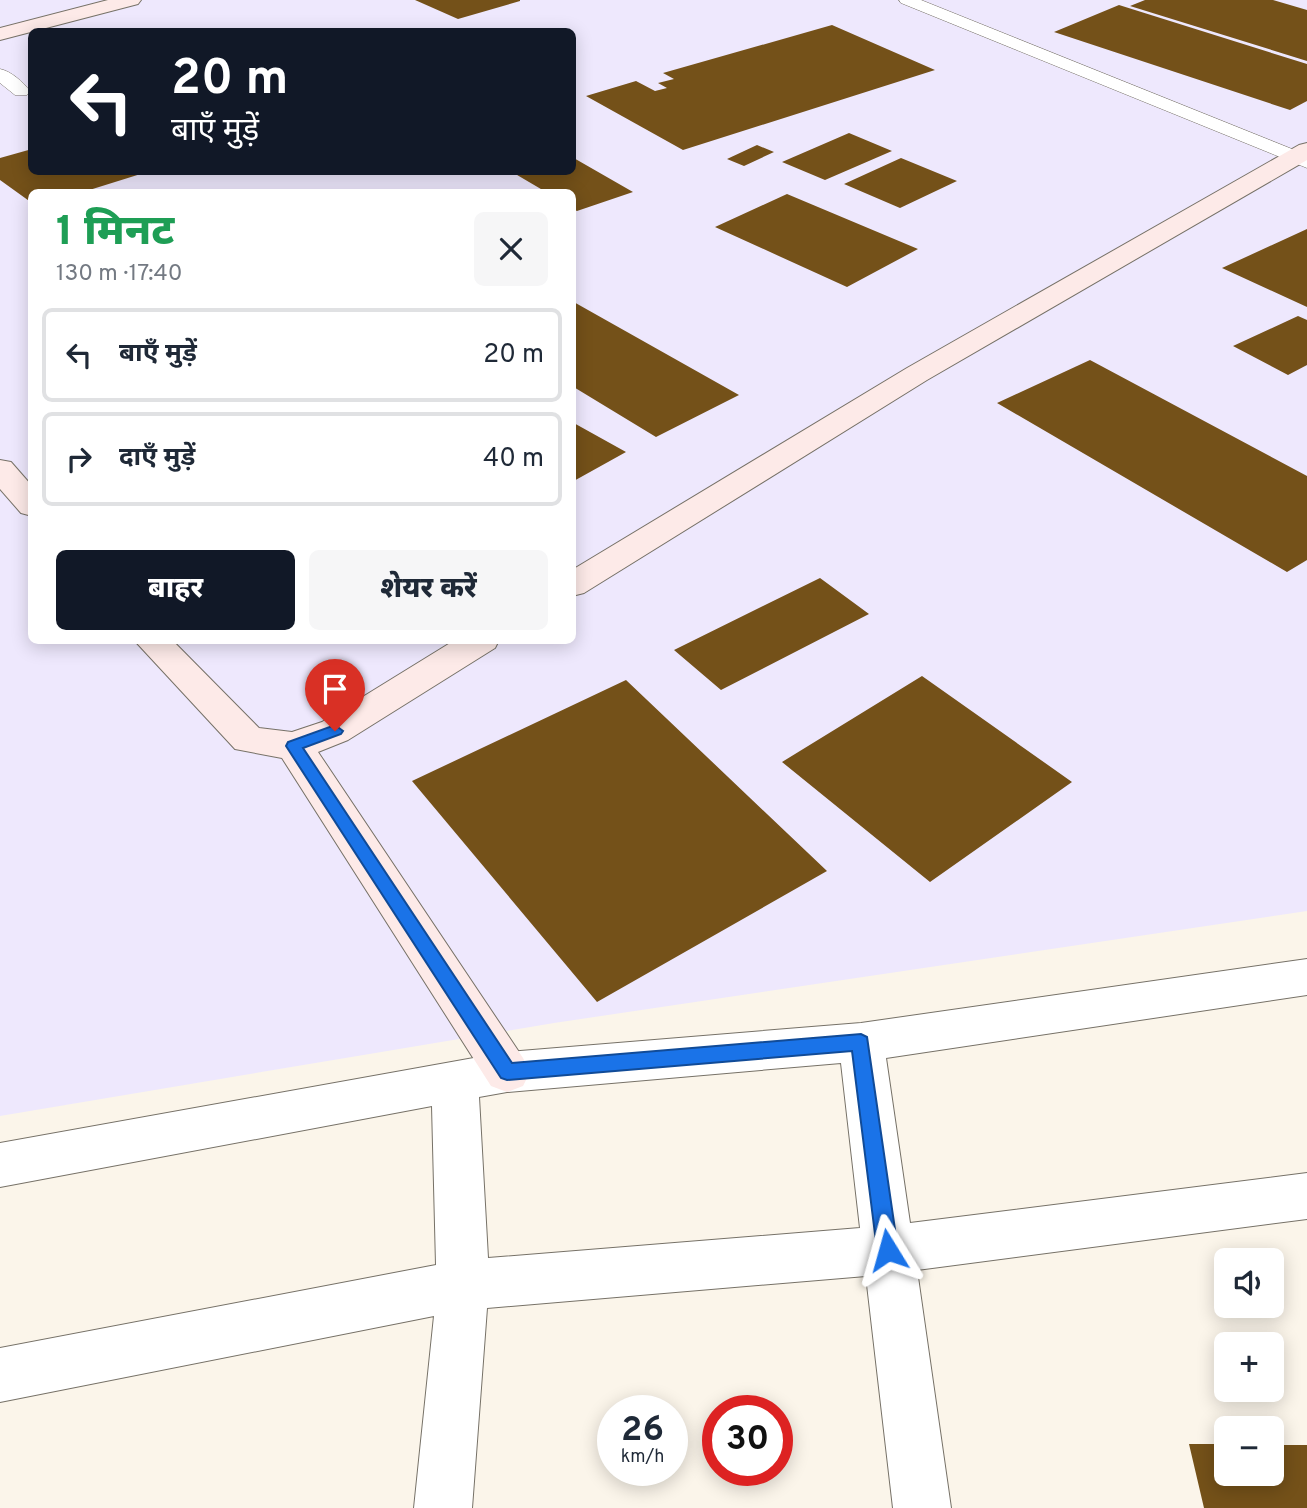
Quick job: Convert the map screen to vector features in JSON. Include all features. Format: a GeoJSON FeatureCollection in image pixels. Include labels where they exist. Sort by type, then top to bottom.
{"type":"FeatureCollection","features":[{"type":"Feature","properties":{"kind":"street"},"geometry":{"type":"LineString","coordinates":[[0,34],[131,0]]}},
{"type":"Feature","properties":{"kind":"street"},"geometry":{"type":"LineString","coordinates":[[576,583],[917,374],[1303,156]]}},
{"type":"Feature","properties":{"kind":"street"},"geometry":{"type":"LineString","coordinates":[[0,469],[28,501]]}},
{"type":"Feature","properties":{"kind":"street"},"geometry":{"type":"LineString","coordinates":[[155,644],[248,740],[294,746],[335,731],[476,644]]}},
{"type":"Feature","properties":{"kind":"street"},"geometry":{"type":"LineString","coordinates":[[294,746],[507,1072]]}},
{"type":"Feature","properties":{"kind":"street"},"geometry":{"type":"LineString","coordinates":[[0,1165],[507,1072],[861,1042],[1307,976]]}},
{"type":"Feature","properties":{"kind":"street"},"geometry":{"type":"LineString","coordinates":[[861,1042],[922,1508]]}},
{"type":"Feature","properties":{"kind":"street"},"geometry":{"type":"LineString","coordinates":[[443,1508],[463,1285],[454,1081]]}},
{"type":"Feature","properties":{"kind":"street"},"geometry":{"type":"LineString","coordinates":[[0,1376],[463,1285],[888,1250],[1307,1196]]}},
{"type":"Feature","properties":{"kind":"lane"},"geometry":{"type":"LineString","coordinates":[[907,0],[1303,156]]}},
{"type":"Feature","properties":{"kind":"lane"},"geometry":{"type":"LineString","coordinates":[[0,74],[21,91]]}},
{"type":"Feature","properties":{"kind":"shaded area"},"geometry":{"type":"Polygon","coordinates":[[[0,0],[1307,0],[1307,911],[554,1023],[0,1116],[0,0]]]}},
{"type":"Feature","properties":{"kind":"building"},"geometry":{"type":"Polygon","coordinates":[[[415,0],[520,0],[520,1],[458,19],[415,0]]]}},
{"type":"Feature","properties":{"kind":"building"},"geometry":{"type":"Polygon","coordinates":[[[1145,0],[1273,0],[1307,10],[1307,61],[1130,6],[1145,0]]]}},
{"type":"Feature","properties":{"kind":"building"},"geometry":{"type":"Polygon","coordinates":[[[1119,5],[1307,64],[1307,101],[1290,110],[1054,32],[1119,5]]]}},
{"type":"Feature","properties":{"kind":"building"},"geometry":{"type":"Polygon","coordinates":[[[832,25],[935,70],[683,150],[586,96],[636,81],[655,91],[667,88],[658,83],[674,79],[663,73],[832,25]]]}},
{"type":"Feature","properties":{"kind":"building"},"geometry":{"type":"Polygon","coordinates":[[[849,133],[892,151],[825,180],[782,162],[849,133]]]}},
{"type":"Feature","properties":{"kind":"building"},"geometry":{"type":"Polygon","coordinates":[[[757,145],[774,152],[744,166],[727,159],[757,145]]]}},
{"type":"Feature","properties":{"kind":"building"},"geometry":{"type":"Polygon","coordinates":[[[28,150],[28,175],[137,175],[93,189],[28,189],[28,200],[0,180],[0,158],[28,150]]]}},
{"type":"Feature","properties":{"kind":"building"},"geometry":{"type":"Polygon","coordinates":[[[901,158],[957,181],[900,208],[844,184],[901,158]]]}},
{"type":"Feature","properties":{"kind":"building"},"geometry":{"type":"Polygon","coordinates":[[[576,159],[633,192],[577,211],[576,189],[541,189],[517,175],[576,175],[576,159]]]}},
{"type":"Feature","properties":{"kind":"building"},"geometry":{"type":"Polygon","coordinates":[[[787,194],[918,249],[847,287],[715,227],[787,194]]]}},
{"type":"Feature","properties":{"kind":"building"},"geometry":{"type":"Polygon","coordinates":[[[1307,229],[1307,307],[1222,268],[1307,229]]]}},
{"type":"Feature","properties":{"kind":"building"},"geometry":{"type":"Polygon","coordinates":[[[576,303],[739,395],[656,437],[576,388],[576,303]]]}},
{"type":"Feature","properties":{"kind":"building"},"geometry":{"type":"Polygon","coordinates":[[[1298,316],[1307,320],[1307,365],[1288,375],[1233,346],[1298,316]]]}},
{"type":"Feature","properties":{"kind":"building"},"geometry":{"type":"Polygon","coordinates":[[[1090,360],[1307,476],[1307,560],[1287,572],[997,403],[1090,360]]]}},
{"type":"Feature","properties":{"kind":"building"},"geometry":{"type":"Polygon","coordinates":[[[576,424],[626,452],[576,480],[576,424]]]}},
{"type":"Feature","properties":{"kind":"building"},"geometry":{"type":"Polygon","coordinates":[[[820,578],[869,614],[721,690],[674,650],[820,578]]]}},
{"type":"Feature","properties":{"kind":"building"},"geometry":{"type":"Polygon","coordinates":[[[922,676],[1072,782],[930,882],[782,762],[922,676]]]}},
{"type":"Feature","properties":{"kind":"building"},"geometry":{"type":"Polygon","coordinates":[[[626,680],[827,871],[597,1002],[412,781],[626,680]]]}},
{"type":"Feature","properties":{"kind":"building"},"geometry":{"type":"Polygon","coordinates":[[[1189,1444],[1214,1444],[1214,1486],[1284,1486],[1284,1445],[1307,1445],[1307,1508],[1204,1508],[1189,1444]]]}},
{"type":"Feature","properties":{"kind":"route"},"geometry":{"type":"LineString","coordinates":[[335,731],[294,746],[507,1072],[861,1042],[888,1250]]}}]}
